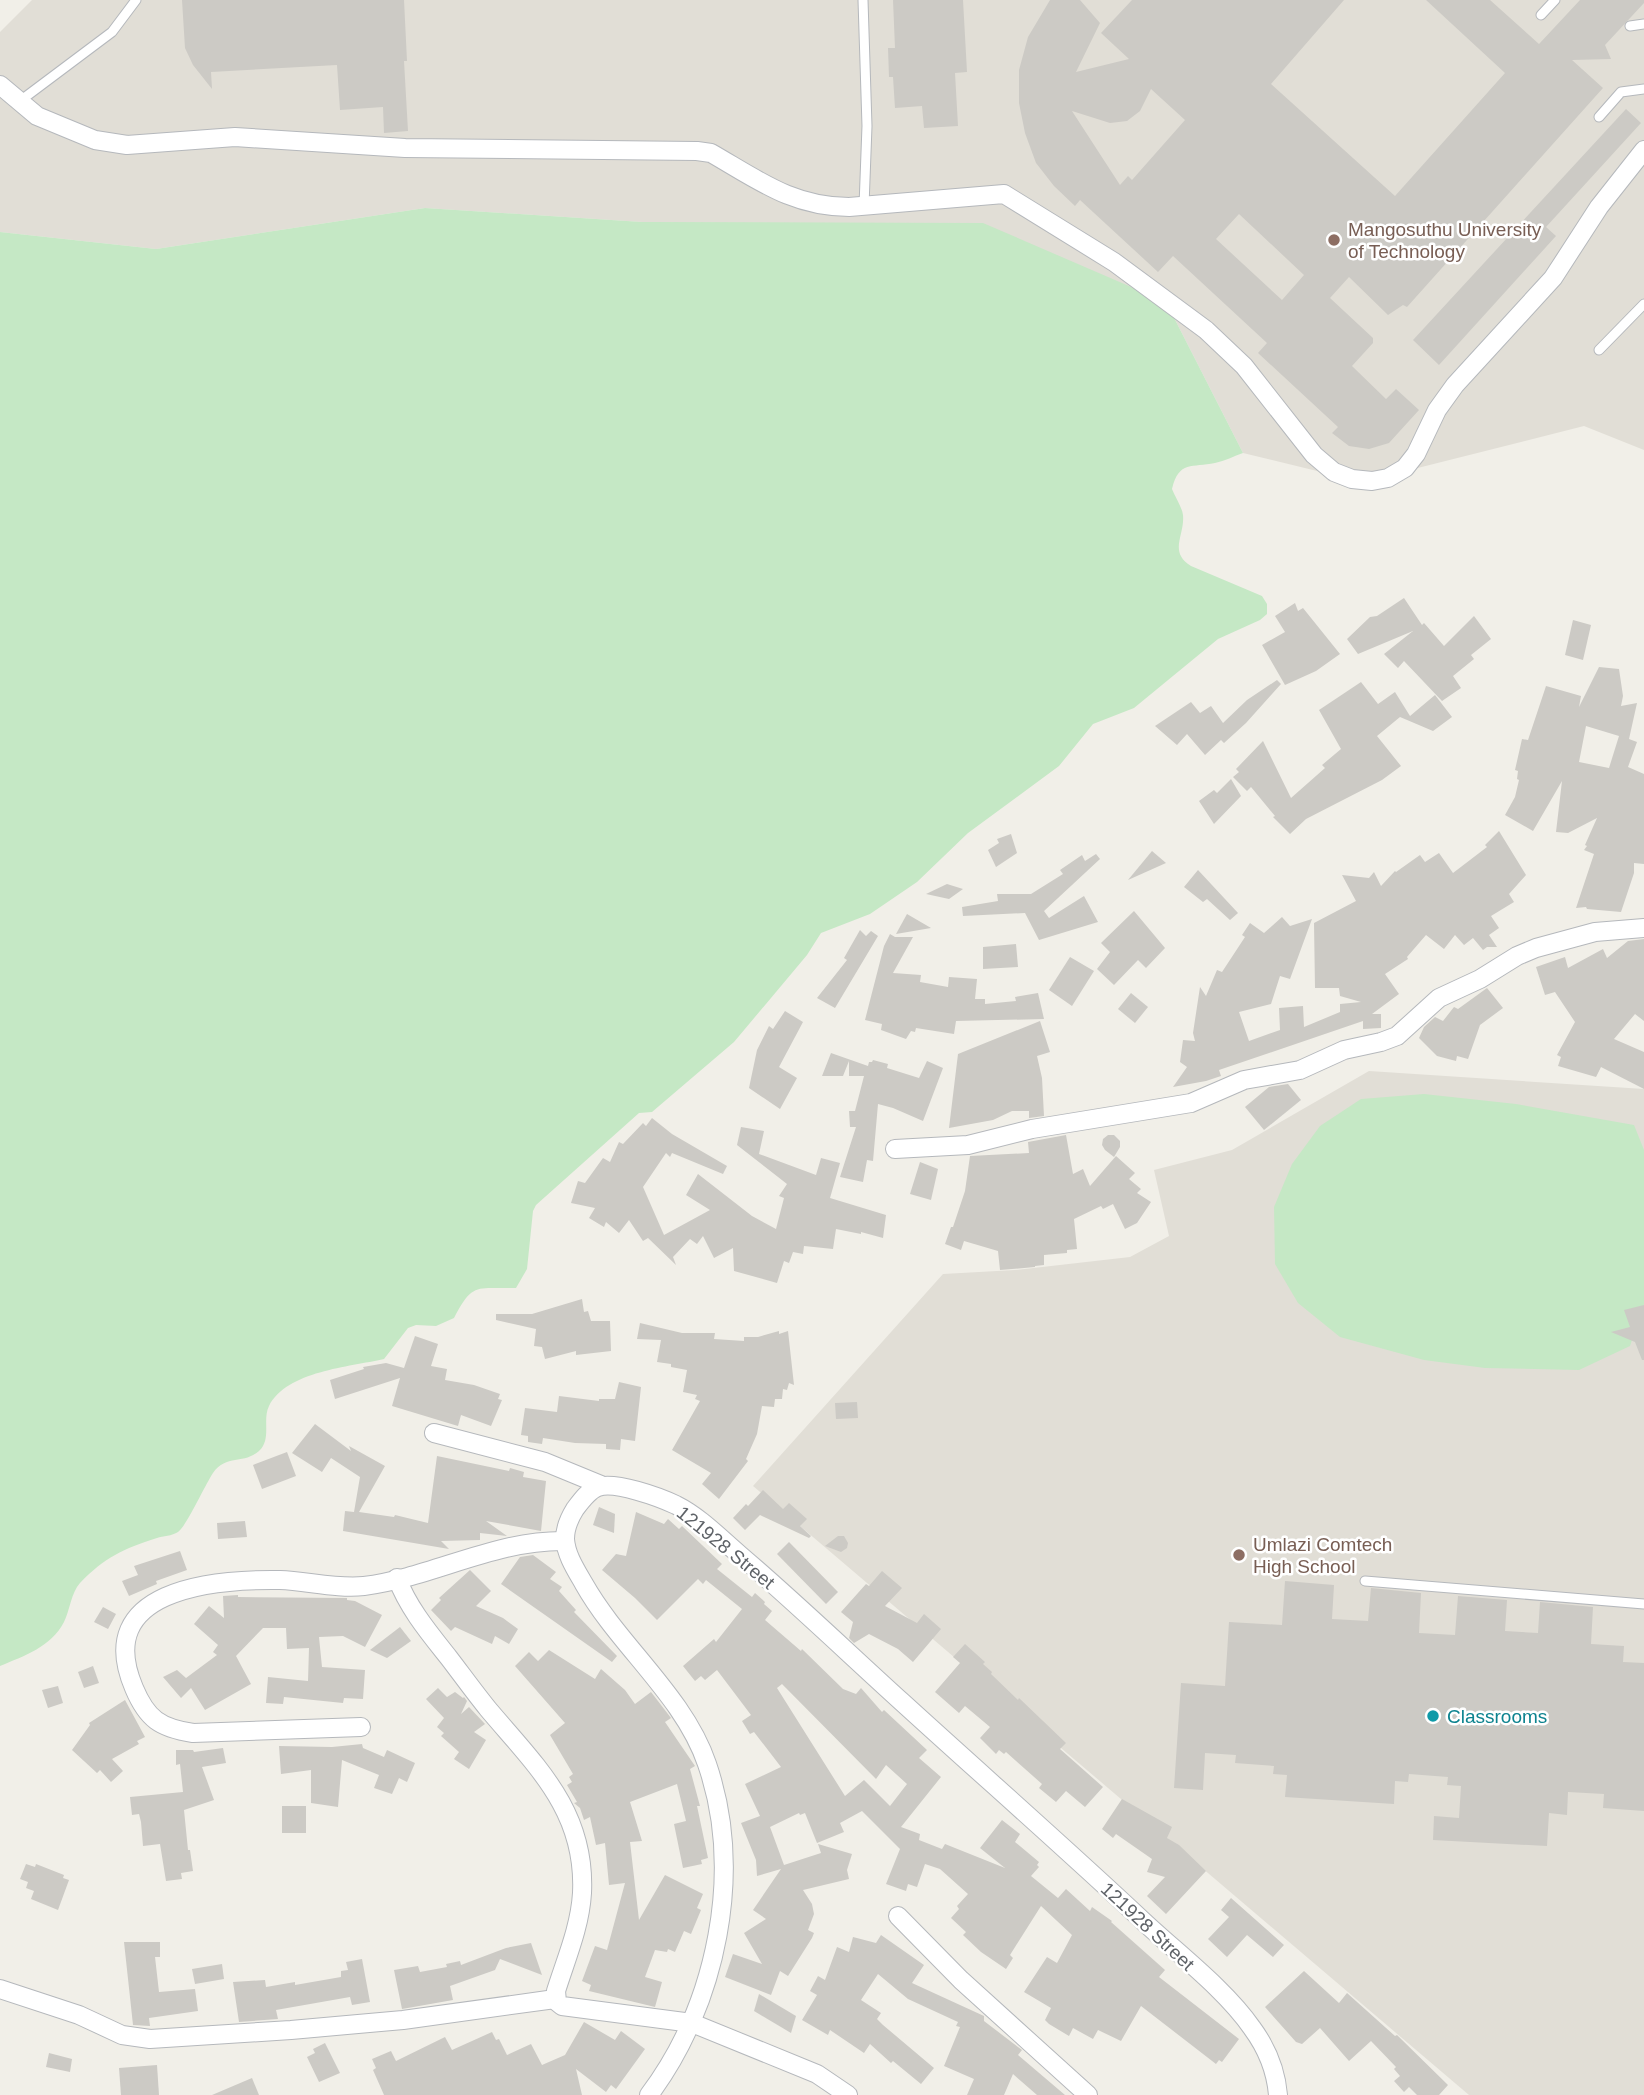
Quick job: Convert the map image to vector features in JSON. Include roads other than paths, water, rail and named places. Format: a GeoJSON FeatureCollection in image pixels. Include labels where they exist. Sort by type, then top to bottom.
{"type":"FeatureCollection","features":[{"type":"Feature","properties":{"kind":"street"},"geometry":{"type":"LineString","coordinates":[[0,85],[37,116],[95,140],[127,145],[235,137],[405,148],[697,151],[711,153],[790,198],[829,207],[1004,194],[1114,262],[1206,330],[1244,366],[1314,454],[1334,472],[1352,479],[1373,481],[1388,478],[1405,468],[1416,454],[1437,411],[1455,385],[1553,278],[1598,207],[1644,150]]}},
{"type":"Feature","properties":{"kind":"street"},"geometry":{"type":"LineString","coordinates":[[895,1149],[968,1145],[1032,1129],[1191,1103],[1244,1080],[1300,1070],[1344,1050],[1397,1036],[1439,998],[1536,948],[1595,932],[1644,928]]}},
{"type":"Feature","properties":{"kind":"street","name":"121928 Street"},"geometry":{"type":"LineString","coordinates":[[434,1433],[545,1462],[601,1485],[619,1486],[675,1505],[695,1517],[756,1568],[1224,1996],[1252,2027],[1268,2053],[1278,2095]]}},
{"type":"Feature","properties":{"kind":"street"},"geometry":{"type":"LineString","coordinates":[[601,1485],[589,1492],[575,1510],[566,1528],[565,1541],[576,1570],[593,1601],[679,1711],[707,1763],[720,1820],[723,1863],[720,1916],[703,1990],[692,2023],[649,2095]]}},
{"type":"Feature","properties":{"kind":"street"},"geometry":{"type":"LineString","coordinates":[[361,1727],[193,1733],[170,1730],[151,1718],[128,1674],[124,1650],[128,1630],[135,1617],[149,1606],[202,1585],[280,1580],[362,1586],[520,1543],[565,1541]]}},
{"type":"Feature","properties":{"kind":"street"},"geometry":{"type":"LineString","coordinates":[[397,1578],[406,1598],[440,1646],[488,1709],[534,1760],[563,1805],[575,1840],[582,1894],[578,1922],[555,1998]]}},
{"type":"Feature","properties":{"kind":"street"},"geometry":{"type":"LineString","coordinates":[[898,1916],[961,1980],[1088,2095]]}},
{"type":"Feature","properties":{"kind":"street"},"geometry":{"type":"LineString","coordinates":[[0,1989],[79,2015],[122,2035],[150,2039],[402,2020],[555,1998]]}},
{"type":"Feature","properties":{"kind":"street"},"geometry":{"type":"LineString","coordinates":[[555,1998],[562,2006],[692,2023],[817,2074],[848,2095]]}},
{"type":"Feature","properties":{"kind":"lane"},"geometry":{"type":"LineString","coordinates":[[18,102],[112,32],[136,0]]}},
{"type":"Feature","properties":{"kind":"lane"},"geometry":{"type":"LineString","coordinates":[[863,0],[867,126],[864,206]]}},
{"type":"Feature","properties":{"kind":"lane"},"geometry":{"type":"LineString","coordinates":[[1541,15],[1555,0]]}},
{"type":"Feature","properties":{"kind":"lane"},"geometry":{"type":"LineString","coordinates":[[1630,26],[1644,24]]}},
{"type":"Feature","properties":{"kind":"lane"},"geometry":{"type":"LineString","coordinates":[[1599,117],[1621,92],[1644,89]]}},
{"type":"Feature","properties":{"kind":"lane"},"geometry":{"type":"LineString","coordinates":[[1599,350],[1644,304]]}},
{"type":"Feature","properties":{"kind":"lane"},"geometry":{"type":"LineString","coordinates":[[1365,1581],[1644,1604]]}},
{"type":"Feature","properties":{"kind":"place","name":"Mangosuthu University of Technology"},"geometry":{"type":"Point","coordinates":[1334,240]}},
{"type":"Feature","properties":{"kind":"place","name":"Umlazi Comtech High School"},"geometry":{"type":"Point","coordinates":[1239,1555]}},
{"type":"Feature","properties":{"kind":"place","name":"Classrooms"},"geometry":{"type":"Point","coordinates":[1433,1716]}}]}
